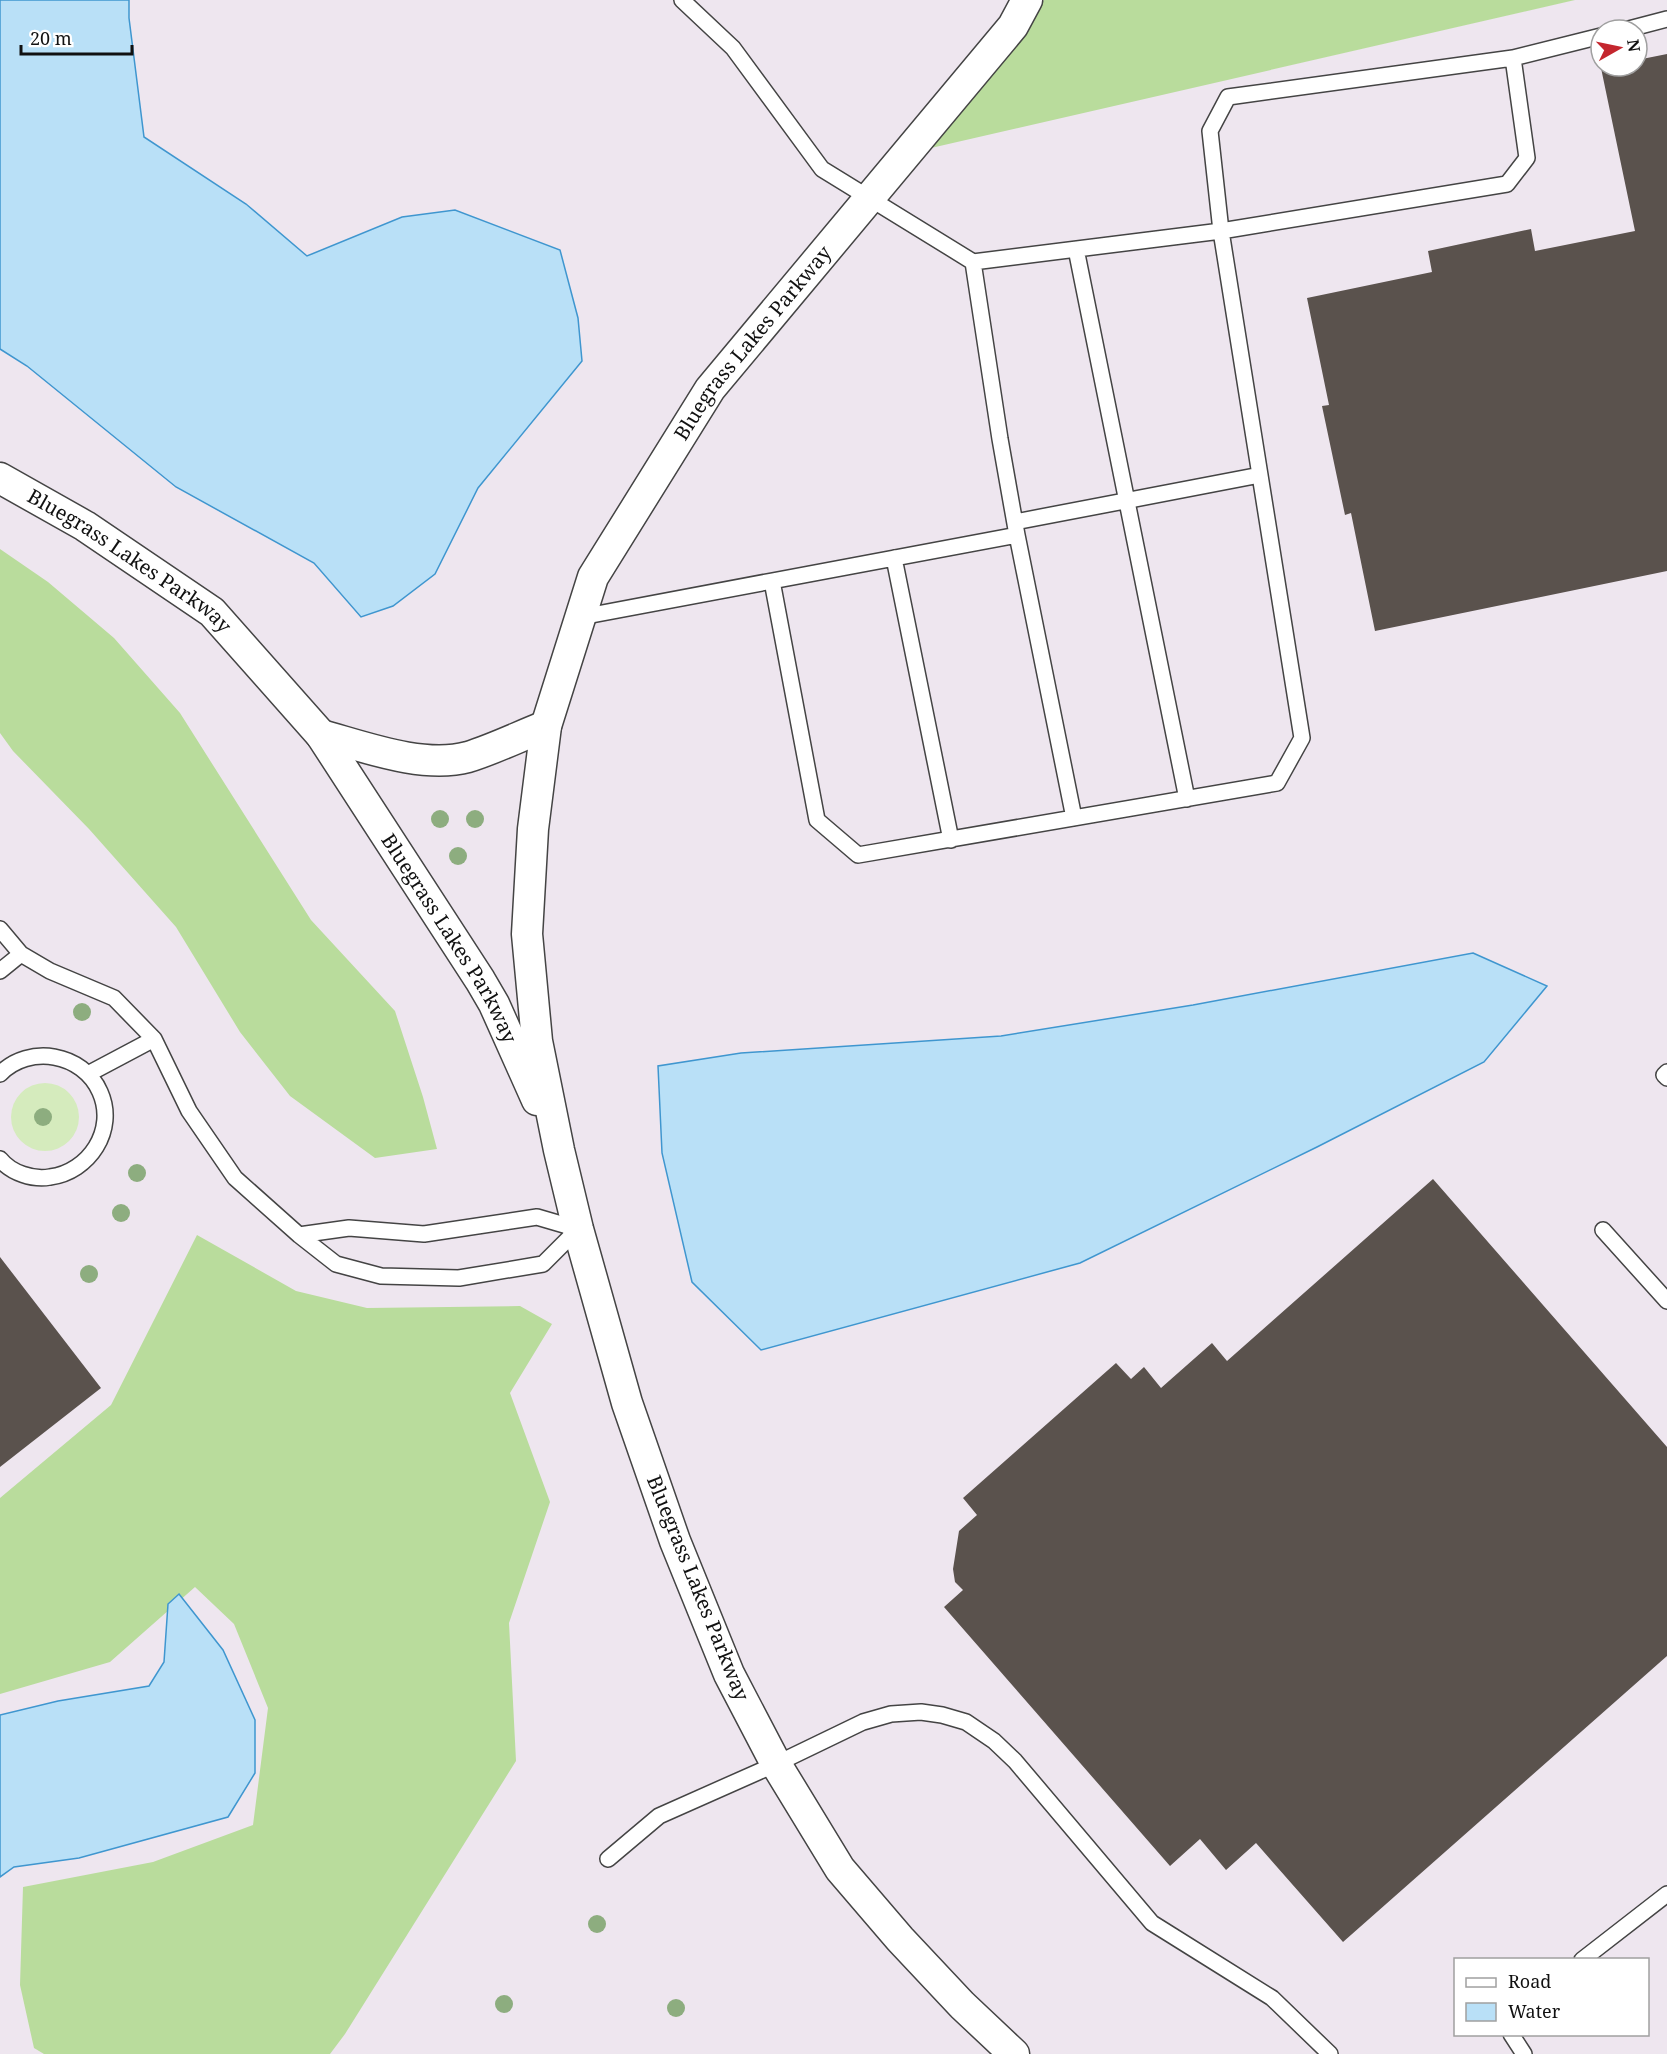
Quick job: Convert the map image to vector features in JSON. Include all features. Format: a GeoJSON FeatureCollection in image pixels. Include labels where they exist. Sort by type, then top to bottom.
{"type":"FeatureCollection","features":[{"type":"Feature","properties":{"kind":"street","name":"Bluegrass Lakes Parkway"},"geometry":{"type":"LineString","coordinates":[[1014,2054],[962,2005],[900,1939],[840,1869],[776,1764],[729,1674],[675,1541],[627,1403],[598,1293],[578,1229],[537,1041],[527,934],[533,829],[546,726],[593,577],[710,388],[1013,26],[1027,0]]}},
{"type":"Feature","properties":{"kind":"street","name":"Bluegrass Lakes Parkway"},"geometry":{"type":"LineString","coordinates":[[0,478],[85,526],[212,612],[321,735],[494,1004],[559,1150]]}},
{"type":"Feature","properties":{"kind":"street"},"geometry":{"type":"LineString","coordinates":[[321,735],[402,756],[435,760],[466,757],[546,726]]}},
{"type":"Feature","properties":{"kind":"lane"},"geometry":{"type":"LineString","coordinates":[[682,0],[734,48],[822,169],[973,262],[1221,231],[1507,184],[1527,159],[1513,58]]}},
{"type":"Feature","properties":{"kind":"lane"},"geometry":{"type":"LineString","coordinates":[[1649,24],[1667,19]]}},
{"type":"Feature","properties":{"kind":"lane"},"geometry":{"type":"LineString","coordinates":[[772,581],[817,820],[858,855],[1277,783],[1302,738],[1221,231],[1210,131],[1228,97],[1513,58],[1589,39]]}},
{"type":"Feature","properties":{"kind":"lane"},"geometry":{"type":"LineString","coordinates":[[1076,249],[1187,799]]}},
{"type":"Feature","properties":{"kind":"lane"},"geometry":{"type":"LineString","coordinates":[[973,262],[1016,528],[1074,818]]}},
{"type":"Feature","properties":{"kind":"lane"},"geometry":{"type":"LineString","coordinates":[[581,617],[894,558],[1128,500],[1260,475]]}},
{"type":"Feature","properties":{"kind":"lane"},"geometry":{"type":"LineString","coordinates":[[894,558],[951,840]]}},
{"type":"Feature","properties":{"kind":"lane"},"geometry":{"type":"LineString","coordinates":[[0,929],[21,954],[50,971],[114,998],[154,1039],[189,1111],[235,1178],[299,1235],[336,1264],[381,1276],[459,1278],[543,1264],[578,1229],[537,1217],[424,1234],[349,1228],[299,1235]]}},
{"type":"Feature","properties":{"kind":"lane"},"geometry":{"type":"LineString","coordinates":[[0,971],[21,954]]}},
{"type":"Feature","properties":{"kind":"lane"},"geometry":{"type":"LineString","coordinates":[[88,1074],[154,1039]]}},
{"type":"Feature","properties":{"kind":"lane"},"geometry":{"type":"LineString","coordinates":[[0,1074],[18,1061],[37,1055],[55,1056],[73,1063],[88,1074],[100,1092],[105,1112],[103,1133],[94,1152],[80,1167],[61,1176],[40,1179],[21,1174],[0,1159]]}},
{"type":"Feature","properties":{"kind":"lane"},"geometry":{"type":"LineString","coordinates":[[1667,1072],[1664,1075],[1667,1078]]}},
{"type":"Feature","properties":{"kind":"lane"},"geometry":{"type":"LineString","coordinates":[[1603,1230],[1667,1301]]}},
{"type":"Feature","properties":{"kind":"lane"},"geometry":{"type":"LineString","coordinates":[[608,1860],[659,1816],[863,1722],[891,1714],[921,1712],[942,1715],[966,1722],[1015,1761],[1152,1923],[1272,1998],[1330,2054]]}},
{"type":"Feature","properties":{"kind":"lane"},"geometry":{"type":"LineString","coordinates":[[1583,1958],[1667,1894]]}},
{"type":"Feature","properties":{"kind":"lane"},"geometry":{"type":"LineString","coordinates":[[1512,2036],[1524,2054]]}},
{"type":"Feature","properties":{"kind":"shaded area"},"geometry":{"type":"Polygon","coordinates":[[[0,0],[1044,0],[918,150],[1573,0],[1667,0],[1667,2054],[0,2054],[0,0]]]}},
{"type":"Feature","properties":{"kind":"green space"},"geometry":{"type":"Polygon","coordinates":[[[1044,0],[1575,0],[918,151],[1044,0]]]}},
{"type":"Feature","properties":{"kind":"green space"},"geometry":{"type":"Polygon","coordinates":[[[0,549],[48,582],[114,638],[180,713],[311,920],[395,1011],[437,1149],[375,1158],[290,1096],[240,1032],[176,927],[89,829],[13,751],[0,733],[0,549]]]}},
{"type":"Feature","properties":{"kind":"green space"},"geometry":{"type":"Polygon","coordinates":[[[45,1083],[58,1086],[69,1093],[76,1104],[79,1117],[76,1130],[69,1141],[58,1148],[45,1151],[32,1148],[21,1141],[14,1130],[11,1117],[14,1104],[21,1093],[32,1086],[45,1083]]]}},
{"type":"Feature","properties":{"kind":"green space"},"geometry":{"type":"Polygon","coordinates":[[[197,1235],[296,1291],[367,1308],[520,1306],[552,1324],[510,1393],[550,1502],[509,1623],[516,1761],[345,2034],[330,2054],[44,2054],[34,2048],[20,1985],[23,1887],[153,1862],[253,1825],[268,1708],[234,1624],[195,1587],[110,1662],[0,1694],[0,1498],[111,1405],[197,1235]]]}},
{"type":"Feature","properties":{"kind":"water"},"geometry":{"type":"Polygon","coordinates":[[[0,0],[129,0],[129,18],[144,137],[246,204],[307,256],[402,217],[455,210],[560,250],[578,318],[582,361],[478,488],[435,574],[393,606],[361,617],[314,563],[176,487],[27,366],[0,349],[0,0]]]}},
{"type":"Feature","properties":{"kind":"water"},"geometry":{"type":"Polygon","coordinates":[[[1473,953],[1547,986],[1484,1062],[1080,1263],[761,1350],[692,1282],[662,1153],[658,1066],[741,1053],[1001,1036],[1193,1005],[1473,953]]]}},
{"type":"Feature","properties":{"kind":"water"},"geometry":{"type":"Polygon","coordinates":[[[179,1594],[223,1650],[255,1720],[255,1773],[228,1817],[79,1858],[14,1867],[0,1877],[0,1715],[58,1701],[149,1686],[164,1662],[168,1604],[179,1594]]]}},
{"type":"Feature","properties":{"kind":"building"},"geometry":{"type":"Polygon","coordinates":[[[1667,54],[1667,571],[1375,631],[1351,513],[1345,515],[1322,406],[1329,405],[1307,298],[1432,272],[1428,251],[1531,229],[1535,251],[1635,231],[1603,78],[1649,78],[1649,58],[1667,54]]]}},
{"type":"Feature","properties":{"kind":"building"},"geometry":{"type":"Polygon","coordinates":[[[1433,1179],[1667,1447],[1667,1656],[1343,1942],[1256,1843],[1226,1870],[1200,1839],[1170,1866],[944,1607],[963,1590],[955,1582],[953,1569],[959,1531],[977,1515],[963,1498],[1116,1363],[1131,1379],[1144,1367],[1161,1388],[1212,1343],[1227,1361],[1433,1179]]]}},
{"type":"Feature","properties":{"kind":"building"},"geometry":{"type":"Polygon","coordinates":[[[0,1257],[101,1388],[0,1467],[0,1257]]]}}]}
